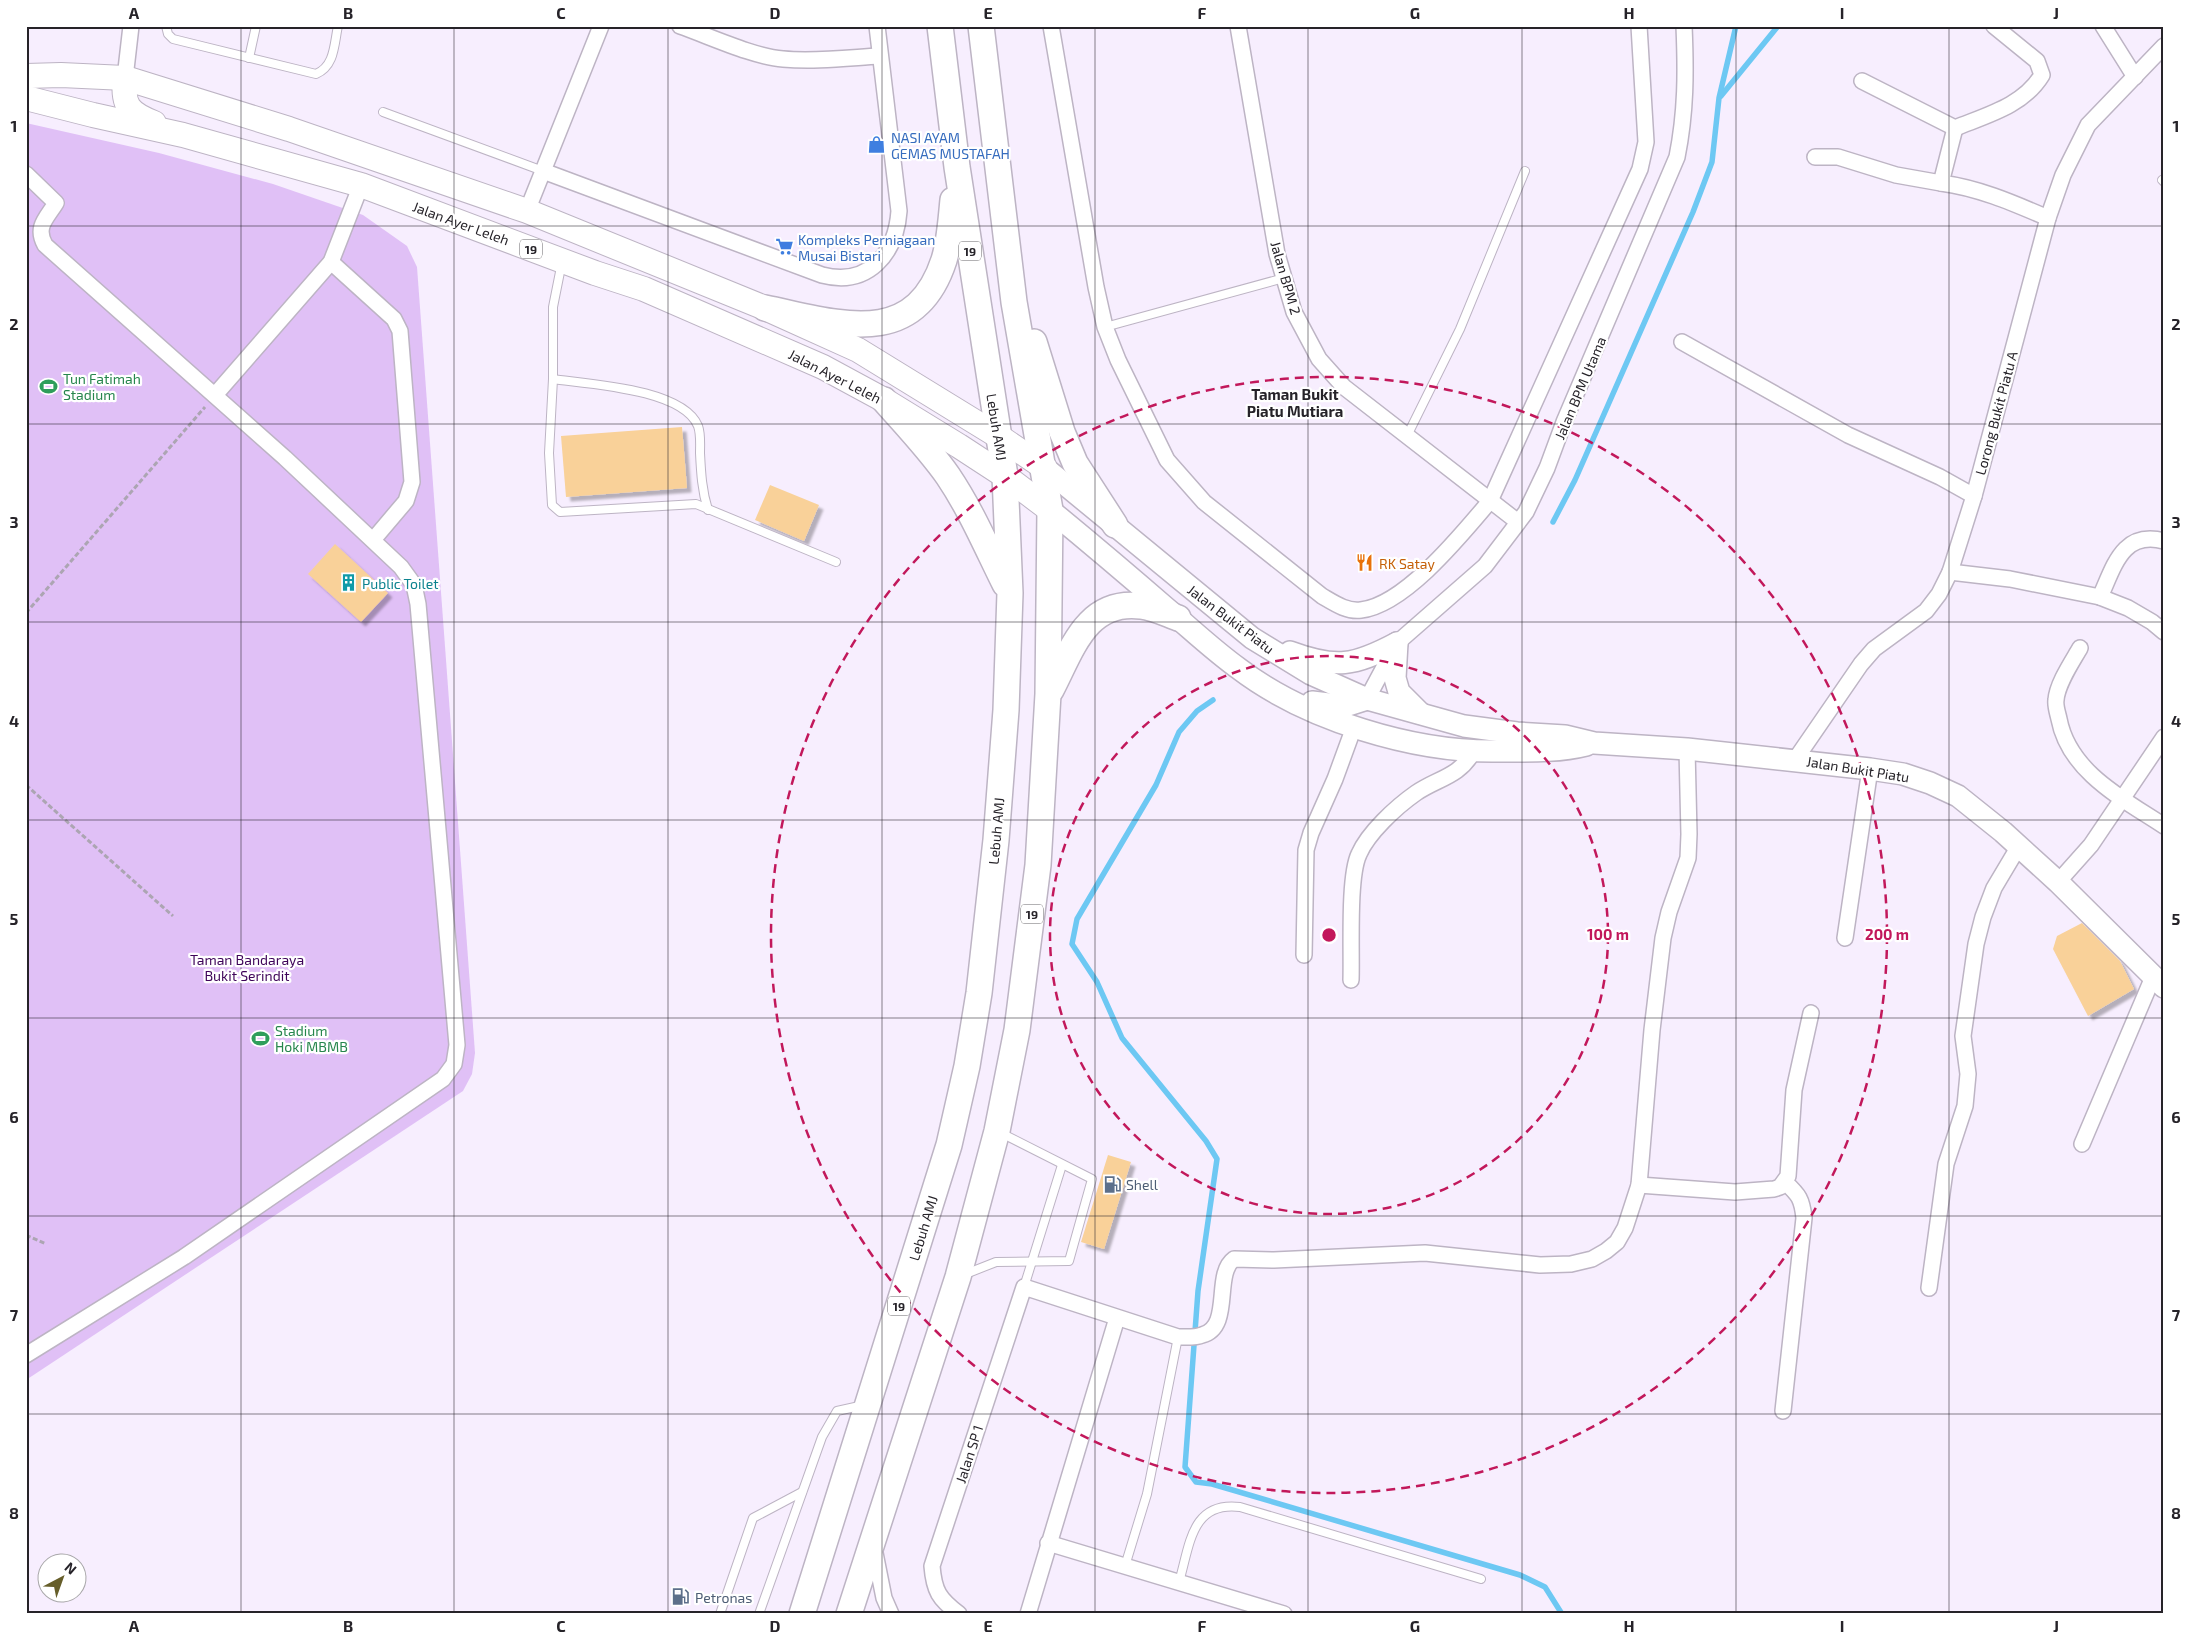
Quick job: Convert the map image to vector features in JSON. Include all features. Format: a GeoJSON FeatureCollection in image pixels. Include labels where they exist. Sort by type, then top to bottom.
{"type":"FeatureCollection","features":[{"type":"Feature","properties":{"kind":"highway","name":"Lebuh AMJ"},"geometry":{"type":"LineString","coordinates":[[802,1614],[950,1145],[979,994],[996,840],[1006,710],[1010,593],[1005,476],[957,168],[940,26]]}},
{"type":"Feature","properties":{"kind":"highway","name":"19"},"geometry":{"type":"LineString","coordinates":[[849,1614],[958,1277],[997,1131],[1017,1030],[1038,865],[1048,694],[1050,510],[1045,468],[1014,302],[982,26]]}},
{"type":"Feature","properties":{"kind":"highway"},"geometry":{"type":"LineString","coordinates":[[765,308],[855,324],[872,325],[891,321],[908,312],[922,301],[944,260],[957,168]]}},
{"type":"Feature","properties":{"kind":"highway"},"geometry":{"type":"LineString","coordinates":[[1014,302],[1036,346],[1062,432],[1075,463],[1115,525]]}},
{"type":"Feature","properties":{"kind":"highway"},"geometry":{"type":"LineString","coordinates":[[884,400],[917,436],[948,476],[1010,593]]}},
{"type":"Feature","properties":{"kind":"highway"},"geometry":{"type":"LineString","coordinates":[[1048,694],[1077,638],[1093,618],[1108,609],[1124,606],[1143,606],[1178,618]]}},
{"type":"Feature","properties":{"kind":"main road"},"geometry":{"type":"LineString","coordinates":[[26,76],[61,75],[125,78],[289,129],[527,211],[765,308],[858,350],[998,436],[1045,468]]}},
{"type":"Feature","properties":{"kind":"main road"},"geometry":{"type":"LineString","coordinates":[[125,78],[123,93],[125,104],[131,111],[139,117],[184,135]]}},
{"type":"Feature","properties":{"kind":"main road","name":"Jalan Ayer Leleh"},"geometry":{"type":"LineString","coordinates":[[26,98],[184,135],[361,185],[596,273],[644,289],[823,367],[884,400],[1005,476],[1050,510]]}},
{"type":"Feature","properties":{"kind":"main road"},"geometry":{"type":"LineString","coordinates":[[289,129],[356,158],[362,164],[364,173],[361,185]]}},
{"type":"Feature","properties":{"kind":"main road"},"geometry":{"type":"LineString","coordinates":[[527,211],[523,223],[526,238],[533,244],[596,273]]}},
{"type":"Feature","properties":{"kind":"main road","name":"Jalan Bukit Piatu"},"geometry":{"type":"LineString","coordinates":[[1045,468],[1252,638],[1310,674],[1367,699],[1464,726],[1517,733],[1565,736],[1594,743],[1687,749],[1870,769],[1904,774],[1930,783],[1958,796],[1982,814],[2058,882],[2158,982]]}},
{"type":"Feature","properties":{"kind":"main road","name":"Jalan Bukit Piatu"},"geometry":{"type":"LineString","coordinates":[[1050,510],[1239,669],[1278,693],[1323,716],[1354,727],[1426,745],[1473,752],[1565,750],[1594,743]]}},
{"type":"Feature","properties":{"kind":"main road"},"geometry":{"type":"LineString","coordinates":[[1252,638],[1308,658],[1333,664],[1358,661],[1397,643],[1395,678],[1399,692],[1422,715]]}},
{"type":"Feature","properties":{"kind":"main road"},"geometry":{"type":"LineString","coordinates":[[1278,693],[1336,706],[1345,706],[1367,699],[1370,710],[1378,720],[1426,745]]}},
{"type":"Feature","properties":{"kind":"street"},"geometry":{"type":"LineString","coordinates":[[125,78],[131,26]]}},
{"type":"Feature","properties":{"kind":"street"},"geometry":{"type":"LineString","coordinates":[[527,211],[601,26]]}},
{"type":"Feature","properties":{"kind":"street"},"geometry":{"type":"LineString","coordinates":[[680,26],[757,53],[781,59],[807,60],[879,56]]}},
{"type":"Feature","properties":{"kind":"street"},"geometry":{"type":"LineString","coordinates":[[543,171],[822,275],[837,279],[854,277],[871,270],[883,258],[898,228],[899,211],[879,56],[877,26]]}},
{"type":"Feature","properties":{"kind":"street"},"geometry":{"type":"LineString","coordinates":[[1051,26],[1096,287],[1105,327],[1118,360],[1167,460],[1204,502],[1307,585],[1341,607],[1359,611],[1376,607],[1392,598],[1448,549],[1490,501],[1640,169],[1646,142],[1639,26]]}},
{"type":"Feature","properties":{"kind":"street","name":"Jalan BPM 2"},"geometry":{"type":"LineString","coordinates":[[1238,26],[1278,254],[1294,312],[1318,359],[1344,387],[1518,522]]}},
{"type":"Feature","properties":{"kind":"street","name":"Jalan BPM Utama"},"geometry":{"type":"LineString","coordinates":[[1367,699],[1397,643],[1485,566],[1526,512],[1547,468],[1564,422],[1677,157],[1684,123],[1686,84],[1684,26]]}},
{"type":"Feature","properties":{"kind":"street"},"geometry":{"type":"LineString","coordinates":[[1862,81],[1955,128],[2002,109],[2020,99],[2034,87],[2042,75],[2037,61],[1994,26]]}},
{"type":"Feature","properties":{"kind":"street"},"geometry":{"type":"LineString","coordinates":[[2103,26],[2134,77]]}},
{"type":"Feature","properties":{"kind":"street","name":"Lorong Bukit Piatu A"},"geometry":{"type":"LineString","coordinates":[[1795,760],[1861,664],[1874,649],[1926,611],[1939,594],[1950,572],[1974,496],[2048,218],[2063,175],[2088,125],[2164,46]]}},
{"type":"Feature","properties":{"kind":"street"},"geometry":{"type":"LineString","coordinates":[[1941,183],[1955,128]]}},
{"type":"Feature","properties":{"kind":"street"},"geometry":{"type":"LineString","coordinates":[[1816,157],[1838,157],[1896,175],[1960,186],[2002,198],[2048,218]]}},
{"type":"Feature","properties":{"kind":"street"},"geometry":{"type":"LineString","coordinates":[[26,174],[56,203],[42,226],[40,236],[45,245],[215,395],[373,540],[401,567],[414,585],[418,604],[457,1045],[454,1064],[444,1079],[192,1251],[26,1354]]}},
{"type":"Feature","properties":{"kind":"street"},"geometry":{"type":"LineString","coordinates":[[215,395],[331,262],[361,185]]}},
{"type":"Feature","properties":{"kind":"street"},"geometry":{"type":"LineString","coordinates":[[331,262],[394,319],[400,331],[412,482],[406,501],[373,540]]}},
{"type":"Feature","properties":{"kind":"street"},"geometry":{"type":"LineString","coordinates":[[1682,342],[1848,435],[1940,477],[1974,496]]}},
{"type":"Feature","properties":{"kind":"street"},"geometry":{"type":"LineString","coordinates":[[2100,597],[2121,552],[2130,544],[2142,538],[2164,540]]}},
{"type":"Feature","properties":{"kind":"street"},"geometry":{"type":"LineString","coordinates":[[1950,572],[2010,579],[2100,597],[2128,608],[2152,622],[2164,632]]}},
{"type":"Feature","properties":{"kind":"street"},"geometry":{"type":"LineString","coordinates":[[2080,648],[2066,672],[2056,701],[2060,726],[2070,752],[2092,775],[2164,826]]}},
{"type":"Feature","properties":{"kind":"street"},"geometry":{"type":"LineString","coordinates":[[1304,956],[1306,850],[1311,833],[1335,779],[1354,727]]}},
{"type":"Feature","properties":{"kind":"street"},"geometry":{"type":"LineString","coordinates":[[2058,882],[2091,845],[2164,737]]}},
{"type":"Feature","properties":{"kind":"street"},"geometry":{"type":"LineString","coordinates":[[1024,1287],[1117,1318],[1190,1336],[1210,1330],[1220,1314],[1226,1268],[1234,1259],[1274,1260],[1425,1254],[1540,1265],[1571,1264],[1606,1252],[1617,1242],[1625,1228],[1639,1185],[1652,1030],[1663,938],[1669,912],[1688,858],[1690,834],[1687,749]]}},
{"type":"Feature","properties":{"kind":"street"},"geometry":{"type":"LineString","coordinates":[[1352,980],[1354,878],[1358,856],[1366,840],[1415,794],[1458,772],[1473,752]]}},
{"type":"Feature","properties":{"kind":"street"},"geometry":{"type":"LineString","coordinates":[[1845,938],[1870,769]]}},
{"type":"Feature","properties":{"kind":"street"},"geometry":{"type":"LineString","coordinates":[[1929,1288],[1946,1164],[1966,1106],[1968,1074],[1963,1036],[1976,944],[1983,917],[1994,888],[2018,846]]}},
{"type":"Feature","properties":{"kind":"street"},"geometry":{"type":"LineString","coordinates":[[2082,1144],[2158,982]]}},
{"type":"Feature","properties":{"kind":"street"},"geometry":{"type":"LineString","coordinates":[[1639,1185],[1735,1192],[1774,1189],[1785,1182],[1788,1176],[1794,1090],[1811,1013]]}},
{"type":"Feature","properties":{"kind":"street"},"geometry":{"type":"LineString","coordinates":[[1783,1411],[1804,1218],[1803,1204],[1798,1194],[1785,1182]]}},
{"type":"Feature","properties":{"kind":"street","name":"Jalan SP 1"},"geometry":{"type":"LineString","coordinates":[[959,1614],[943,1602],[933,1584],[932,1566],[1024,1287]]}},
{"type":"Feature","properties":{"kind":"street"},"geometry":{"type":"LineString","coordinates":[[1028,1614],[1117,1318]]}},
{"type":"Feature","properties":{"kind":"street"},"geometry":{"type":"LineString","coordinates":[[873,1540],[884,1598],[892,1614]]}},
{"type":"Feature","properties":{"kind":"street"},"geometry":{"type":"LineString","coordinates":[[1048,1543],[1280,1613]]}},
{"type":"Feature","properties":{"kind":"lane"},"geometry":{"type":"LineString","coordinates":[[166,26],[168,34],[173,39],[316,74],[331,61],[338,26]]}},
{"type":"Feature","properties":{"kind":"lane"},"geometry":{"type":"LineString","coordinates":[[250,58],[256,26]]}},
{"type":"Feature","properties":{"kind":"lane"},"geometry":{"type":"LineString","coordinates":[[383,112],[543,171]]}},
{"type":"Feature","properties":{"kind":"lane"},"geometry":{"type":"LineString","coordinates":[[1407,436],[1460,329],[1525,171]]}},
{"type":"Feature","properties":{"kind":"lane"},"geometry":{"type":"LineString","coordinates":[[562,260],[553,307],[553,379],[549,454],[552,505],[560,512],[696,504],[836,562]]}},
{"type":"Feature","properties":{"kind":"lane"},"geometry":{"type":"LineString","coordinates":[[1105,327],[1284,278]]}},
{"type":"Feature","properties":{"kind":"lane"},"geometry":{"type":"LineString","coordinates":[[553,379],[643,392],[679,406],[692,414],[699,427],[702,492],[708,510]]}},
{"type":"Feature","properties":{"kind":"lane"},"geometry":{"type":"LineString","coordinates":[[958,1277],[996,1262],[1069,1261],[1092,1179],[997,1131]]}},
{"type":"Feature","properties":{"kind":"lane"},"geometry":{"type":"LineString","coordinates":[[1024,1287],[1062,1164]]}},
{"type":"Feature","properties":{"kind":"lane"},"geometry":{"type":"LineString","coordinates":[[1125,1566],[1148,1494],[1190,1336]]}},
{"type":"Feature","properties":{"kind":"lane"},"geometry":{"type":"LineString","coordinates":[[759,1614],[822,1437],[837,1411],[868,1404]]}},
{"type":"Feature","properties":{"kind":"lane"},"geometry":{"type":"LineString","coordinates":[[720,1614],[753,1518],[802,1492]]}},
{"type":"Feature","properties":{"kind":"lane"},"geometry":{"type":"LineString","coordinates":[[1179,1582],[1196,1528],[1202,1516],[1213,1509],[1226,1505],[1240,1507],[1480,1579]]}},
{"type":"Feature","properties":{"kind":"path"},"geometry":{"type":"LineString","coordinates":[[26,613],[215,395]]}},
{"type":"Feature","properties":{"kind":"path"},"geometry":{"type":"LineString","coordinates":[[26,785],[173,916]]}},
{"type":"Feature","properties":{"kind":"path"},"geometry":{"type":"LineString","coordinates":[[26,1235],[46,1244]]}},
{"type":"Feature","properties":{"kind":"green space","name":"Taman Bandaraya Bukit Serindit"},"geometry":{"type":"Polygon","coordinates":[[[26,123],[159,153],[273,184],[363,215],[407,246],[417,267],[475,1053],[472,1074],[463,1091],[26,1380],[26,123]]]}},
{"type":"Feature","properties":{"kind":"building"},"geometry":{"type":"Polygon","coordinates":[[[682,427],[687,488],[566,497],[561,436],[682,427]]]}},
{"type":"Feature","properties":{"kind":"building"},"geometry":{"type":"Polygon","coordinates":[[[770,485],[819,505],[804,541],[755,520],[770,485]]]}},
{"type":"Feature","properties":{"kind":"building","name":"Public Toilet"},"geometry":{"type":"Polygon","coordinates":[[[335,544],[388,593],[361,622],[308,574],[335,544]]]}},
{"type":"Feature","properties":{"kind":"building"},"geometry":{"type":"Polygon","coordinates":[[[2082,923],[2120,961],[2134,989],[2088,1016],[2053,949],[2057,936],[2082,923]]]}},
{"type":"Feature","properties":{"kind":"building","name":"Shell"},"geometry":{"type":"Polygon","coordinates":[[[1108,1155],[1131,1162],[1104,1249],[1081,1242],[1108,1155]]]}},
{"type":"Feature","properties":{"kind":"waterway"},"geometry":{"type":"LineString","coordinates":[[1553,522],[1575,480],[1693,212],[1712,162],[1719,98],[1736,26]]}},
{"type":"Feature","properties":{"kind":"waterway"},"geometry":{"type":"LineString","coordinates":[[1721,96],[1778,26]]}},
{"type":"Feature","properties":{"kind":"waterway"},"geometry":{"type":"LineString","coordinates":[[1213,700],[1197,711],[1179,732],[1156,785],[1077,919],[1072,944],[1097,982],[1122,1038],[1206,1141],[1217,1159],[1198,1291],[1185,1467],[1196,1482],[1212,1484],[1520,1575],[1545,1587],[1562,1614]]}},
{"type":"Feature","properties":{"kind":"place","name":"NASI AYAM GEMAS MUSTAFAH"},"geometry":{"type":"Point","coordinates":[877,145]}},
{"type":"Feature","properties":{"kind":"place","name":"Kompleks Perniagaan Musai Bistari"},"geometry":{"type":"Point","coordinates":[784,247]}},
{"type":"Feature","properties":{"kind":"place","name":"Tun Fatimah Stadium"},"geometry":{"type":"Point","coordinates":[49,386]}},
{"type":"Feature","properties":{"kind":"place","name":"RK Satay"},"geometry":{"type":"Point","coordinates":[1365,563]}},
{"type":"Feature","properties":{"kind":"place","name":"Public Toilet"},"geometry":{"type":"Point","coordinates":[348,583]}},
{"type":"Feature","properties":{"kind":"place","name":"Stadium Hoki MBMB"},"geometry":{"type":"Point","coordinates":[261,1038]}},
{"type":"Feature","properties":{"kind":"place","name":"Shell"},"geometry":{"type":"Point","coordinates":[1112,1184]}},
{"type":"Feature","properties":{"kind":"place","name":"Petronas"},"geometry":{"type":"Point","coordinates":[681,1597]}},
{"type":"Feature","properties":{"kind":"district","name":"Taman Bukit Piatu Mutiara"},"geometry":{"type":"Point","coordinates":[1295,402]}}]}
